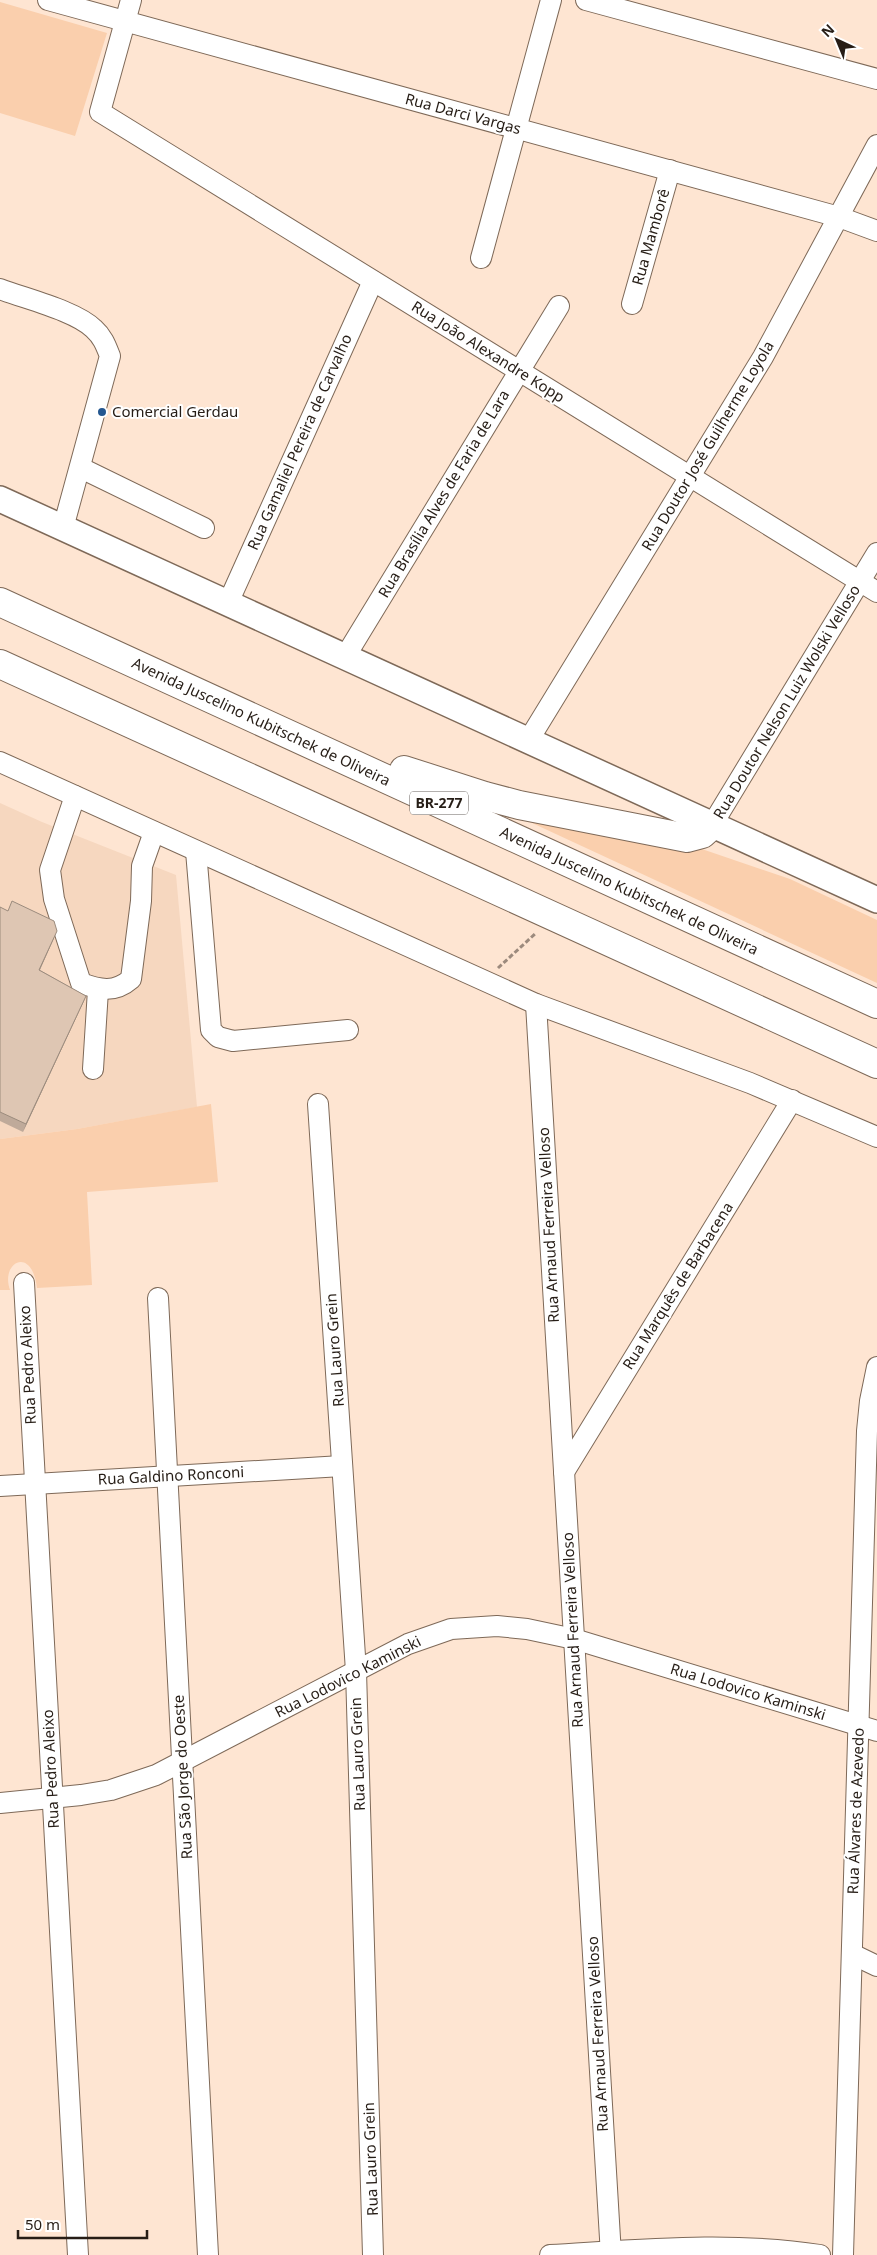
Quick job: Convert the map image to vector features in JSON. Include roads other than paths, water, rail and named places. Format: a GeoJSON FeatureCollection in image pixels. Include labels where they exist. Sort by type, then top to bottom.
{"type":"FeatureCollection","features":[{"type":"Feature","properties":{"kind":"highway","name":"Avenida Juscelino Kubitschek de Oliveira"},"geometry":{"type":"LineString","coordinates":[[0,602],[877,1004]]}},
{"type":"Feature","properties":{"kind":"highway"},"geometry":{"type":"LineString","coordinates":[[0,664],[877,1064]]}},
{"type":"Feature","properties":{"kind":"highway"},"geometry":{"type":"LineString","coordinates":[[260,721],[447,785],[519,805],[687,838],[702,834],[712,825]]}},
{"type":"Feature","properties":{"kind":"highway"},"geometry":{"type":"LineString","coordinates":[[817,1037],[877,1082]]}},
{"type":"Feature","properties":{"kind":"main road"},"geometry":{"type":"LineString","coordinates":[[0,499],[877,900]]}},
{"type":"Feature","properties":{"kind":"street","name":"Rua Darci Vargas"},"geometry":{"type":"LineString","coordinates":[[48,0],[839,217],[877,231]]}},
{"type":"Feature","properties":{"kind":"street"},"geometry":{"type":"LineString","coordinates":[[125,21],[131,0]]}},
{"type":"Feature","properties":{"kind":"street"},"geometry":{"type":"LineString","coordinates":[[481,258],[552,0]]}},
{"type":"Feature","properties":{"kind":"street"},"geometry":{"type":"LineString","coordinates":[[586,0],[877,79]]}},
{"type":"Feature","properties":{"kind":"street","name":"Rua João Alexandre Kopp"},"geometry":{"type":"LineString","coordinates":[[125,21],[100,112],[877,592]]}},
{"type":"Feature","properties":{"kind":"street","name":"Rua Doutor José Guilherme Loyola"},"geometry":{"type":"LineString","coordinates":[[528,741],[779,329],[877,145]]}},
{"type":"Feature","properties":{"kind":"street","name":"Rua Mamborê"},"geometry":{"type":"LineString","coordinates":[[632,304],[670,170]]}},
{"type":"Feature","properties":{"kind":"street","name":"Rua Gamaliel Pereira de Carvalho"},"geometry":{"type":"LineString","coordinates":[[228,604],[373,280]]}},
{"type":"Feature","properties":{"kind":"street"},"geometry":{"type":"LineString","coordinates":[[0,289],[82,320],[95,330],[105,342],[110,356],[81,468],[63,528]]}},
{"type":"Feature","properties":{"kind":"street","name":"Rua Brasília Alves de Faria de Lara"},"geometry":{"type":"LineString","coordinates":[[345,657],[559,306]]}},
{"type":"Feature","properties":{"kind":"street"},"geometry":{"type":"LineString","coordinates":[[81,468],[204,528]]}},
{"type":"Feature","properties":{"kind":"street","name":"Rua Doutor Nelson Luiz Wolski Velloso"},"geometry":{"type":"LineString","coordinates":[[712,825],[877,554]]}},
{"type":"Feature","properties":{"kind":"street"},"geometry":{"type":"LineString","coordinates":[[0,762],[536,1004],[712,1068],[877,1137]]}},
{"type":"Feature","properties":{"kind":"street"},"geometry":{"type":"LineString","coordinates":[[75,796],[50,870],[54,899],[81,983],[98,990],[122,987],[131,979],[142,866],[154,832]]}},
{"type":"Feature","properties":{"kind":"street"},"geometry":{"type":"LineString","coordinates":[[196,851],[211,1030],[218,1036],[233,1041],[348,1030]]}},
{"type":"Feature","properties":{"kind":"street"},"geometry":{"type":"LineString","coordinates":[[93,1069],[98,990]]}},
{"type":"Feature","properties":{"kind":"street","name":"Rua Arnaud Ferreira Velloso"},"geometry":{"type":"LineString","coordinates":[[536,1004],[611,2253]]}},
{"type":"Feature","properties":{"kind":"street","name":"Rua Marquês de Barbacena"},"geometry":{"type":"LineString","coordinates":[[564,1472],[792,1100]]}},
{"type":"Feature","properties":{"kind":"street","name":"Rua Lauro Grein"},"geometry":{"type":"LineString","coordinates":[[318,1104],[356,1671],[374,2255]]}},
{"type":"Feature","properties":{"kind":"street","name":"Rua Pedro Aleixo"},"geometry":{"type":"LineString","coordinates":[[24,1283],[78,2255]]}},
{"type":"Feature","properties":{"kind":"street","name":"Rua São Jorge do Oeste"},"geometry":{"type":"LineString","coordinates":[[158,1298],[208,2255]]}},
{"type":"Feature","properties":{"kind":"street","name":"Rua Álvares de Azevedo"},"geometry":{"type":"LineString","coordinates":[[843,2255],[852,1954],[868,1728],[870,1401],[877,1367]]}},
{"type":"Feature","properties":{"kind":"street","name":"Rua Galdino Ronconi"},"geometry":{"type":"LineString","coordinates":[[0,1486],[342,1466]]}},
{"type":"Feature","properties":{"kind":"street","name":"Rua Lodovico Kaminski"},"geometry":{"type":"LineString","coordinates":[[0,1803],[52,1799],[112,1790],[156,1775],[408,1644],[451,1629],[497,1626],[527,1629],[574,1639],[868,1728]]}},
{"type":"Feature","properties":{"kind":"street"},"geometry":{"type":"LineString","coordinates":[[852,1954],[877,1966]]}},
{"type":"Feature","properties":{"kind":"street"},"geometry":{"type":"LineString","coordinates":[[550,2255],[768,2249],[820,2255]]}},
{"type":"Feature","properties":{"kind":"place","name":"Comercial Gerdau"},"geometry":{"type":"Point","coordinates":[102,412]}}]}
